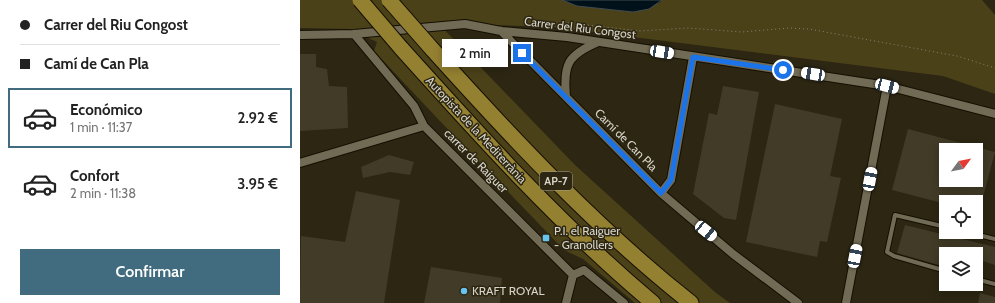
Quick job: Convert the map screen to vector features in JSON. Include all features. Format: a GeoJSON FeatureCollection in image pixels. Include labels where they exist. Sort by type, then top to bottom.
{"type":"FeatureCollection","features":[{"type":"Feature","properties":{"kind":"highway","name":"Autopista de la Mediterrània"},"geometry":{"type":"LineString","coordinates":[[360,0],[401,48],[498,155],[591,248],[653,303]]}},
{"type":"Feature","properties":{"kind":"highway","name":"Autopista de la Mediterrània"},"geometry":{"type":"LineString","coordinates":[[389,0],[487,110],[607,232],[670,287],[691,303]]}},
{"type":"Feature","properties":{"kind":"street","name":"Carrer del Riu Congost"},"geometry":{"type":"LineString","coordinates":[[300,35],[354,34],[465,24],[501,31],[600,42],[887,86],[995,114]]}},
{"type":"Feature","properties":{"kind":"street","name":"Camí de Can Pla"},"geometry":{"type":"LineString","coordinates":[[501,31],[661,193],[733,254],[798,303]]}},
{"type":"Feature","properties":{"kind":"street","name":"carrer de Raiguer"},"geometry":{"type":"LineString","coordinates":[[354,34],[414,106],[424,126],[573,275]]}},
{"type":"Feature","properties":{"kind":"street"},"geometry":{"type":"LineString","coordinates":[[566,96],[565,75],[570,62],[580,51],[600,42]]}},
{"type":"Feature","properties":{"kind":"street"},"geometry":{"type":"LineString","coordinates":[[661,193],[671,180],[693,57]]}},
{"type":"Feature","properties":{"kind":"street"},"geometry":{"type":"LineString","coordinates":[[846,303],[887,86]]}},
{"type":"Feature","properties":{"kind":"street"},"geometry":{"type":"LineString","coordinates":[[300,163],[424,126]]}},
{"type":"Feature","properties":{"kind":"street"},"geometry":{"type":"LineString","coordinates":[[566,303],[573,275],[584,270],[624,303]]}},
{"type":"Feature","properties":{"kind":"lane"},"geometry":{"type":"LineString","coordinates":[[939,225],[895,215],[887,252],[894,256],[939,269]]}},
{"type":"Feature","properties":{"kind":"lane"},"geometry":{"type":"LineString","coordinates":[[983,236],[995,239]]}},
{"type":"Feature","properties":{"kind":"lane"},"geometry":{"type":"LineString","coordinates":[[983,281],[995,284]]}},
{"type":"Feature","properties":{"kind":"path"},"geometry":{"type":"LineString","coordinates":[[551,36],[553,30],[568,23],[641,31],[688,28],[741,32],[790,28],[809,29],[957,56],[995,68]]}},
{"type":"Feature","properties":{"kind":"shaded area"},"geometry":{"type":"Polygon","coordinates":[[[300,0],[562,0],[583,6],[613,10],[660,3],[662,0],[982,0],[995,15],[995,94],[943,76],[554,27],[438,23],[575,165],[716,293],[730,303],[635,303],[583,259],[564,250],[374,51],[377,42],[349,29],[300,28],[300,0]]]}},
{"type":"Feature","properties":{"kind":"water"},"geometry":{"type":"Polygon","coordinates":[[[562,0],[662,0],[649,9],[633,12],[577,6],[562,0]]]}},
{"type":"Feature","properties":{"kind":"building"},"geometry":{"type":"Polygon","coordinates":[[[300,54],[316,54],[316,67],[327,69],[329,86],[347,87],[348,128],[300,131],[300,54]]]}},
{"type":"Feature","properties":{"kind":"building"},"geometry":{"type":"Polygon","coordinates":[[[723,86],[759,92],[736,220],[724,218],[693,194],[709,113],[717,115],[723,86]]]}},
{"type":"Feature","properties":{"kind":"building"},"geometry":{"type":"Polygon","coordinates":[[[775,104],[842,119],[830,176],[841,178],[827,242],[820,241],[817,257],[746,242],[775,104]]]}},
{"type":"Feature","properties":{"kind":"building"},"geometry":{"type":"Polygon","coordinates":[[[908,129],[961,143],[939,143],[939,187],[983,187],[983,149],[995,152],[983,197],[983,195],[939,195],[939,202],[892,190],[908,129]]]}},
{"type":"Feature","properties":{"kind":"building"},"geometry":{"type":"Polygon","coordinates":[[[389,155],[414,162],[410,175],[390,172],[363,178],[361,167],[389,155]]]}},
{"type":"Feature","properties":{"kind":"building"},"geometry":{"type":"Polygon","coordinates":[[[356,191],[400,200],[384,303],[300,303],[301,236],[345,242],[356,191]]]}},
{"type":"Feature","properties":{"kind":"building"},"geometry":{"type":"Polygon","coordinates":[[[905,225],[939,233],[939,239],[962,239],[995,247],[995,265],[983,261],[983,247],[939,247],[939,265],[897,253],[905,225]]]}},
{"type":"Feature","properties":{"kind":"building","name":"KRAFT ROYAL"},"geometry":{"type":"Polygon","coordinates":[[[431,267],[502,278],[500,303],[424,303],[431,267]]]}},
{"type":"Feature","properties":{"kind":"building"},"geometry":{"type":"Polygon","coordinates":[[[980,293],[995,297],[995,303],[978,303],[980,293]]]}},
{"type":"Feature","properties":{"kind":"place","name":"P.I. el Raiguer - Granollers"},"geometry":{"type":"Point","coordinates":[546,238]}},
{"type":"Feature","properties":{"kind":"place","name":"KRAFT ROYAL"},"geometry":{"type":"Point","coordinates":[464,291]}},
{"type":"Feature","properties":{"kind":"route"},"geometry":{"type":"LineString","coordinates":[[522,53],[661,193],[671,180],[693,57],[783,70]]}}]}
